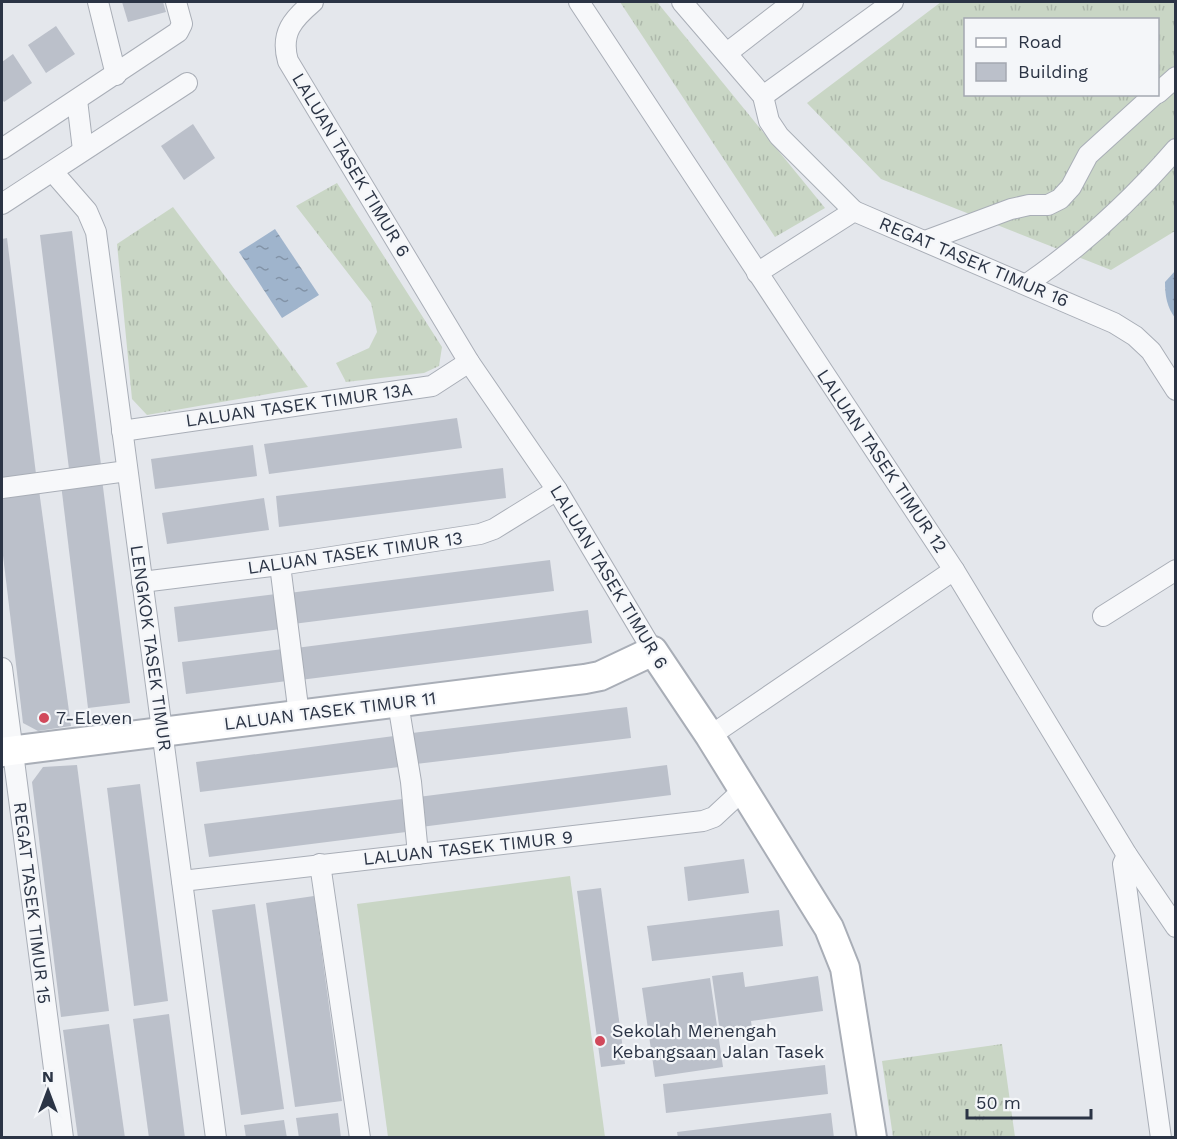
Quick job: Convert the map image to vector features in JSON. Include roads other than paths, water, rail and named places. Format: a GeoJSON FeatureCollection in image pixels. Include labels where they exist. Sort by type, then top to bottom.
{"type":"FeatureCollection","features":[{"type":"Feature","properties":{"kind":"street"},"geometry":{"type":"LineString","coordinates":[[98,2],[116,75]]}},
{"type":"Feature","properties":{"kind":"street"},"geometry":{"type":"LineString","coordinates":[[2,149],[178,32],[182,24],[176,2]]}},
{"type":"Feature","properties":{"kind":"street","name":"LALUAN TASEK TIMUR 6"},"geometry":{"type":"LineString","coordinates":[[313,2],[298,14],[285,39],[288,61],[470,362],[557,490],[653,651],[710,736],[829,928],[845,968],[872,1137]]}},
{"type":"Feature","properties":{"kind":"street","name":"LALUAN TASEK TIMUR 12"},"geometry":{"type":"LineString","coordinates":[[579,2],[954,570],[1127,855],[1176,927]]}},
{"type":"Feature","properties":{"kind":"street"},"geometry":{"type":"LineString","coordinates":[[682,2],[763,96],[769,121],[779,136],[854,211],[757,273]]}},
{"type":"Feature","properties":{"kind":"street"},"geometry":{"type":"LineString","coordinates":[[727,52],[793,2]]}},
{"type":"Feature","properties":{"kind":"street"},"geometry":{"type":"LineString","coordinates":[[763,96],[893,2]]}},
{"type":"Feature","properties":{"kind":"street"},"geometry":{"type":"LineString","coordinates":[[1159,91],[1176,77]]}},
{"type":"Feature","properties":{"kind":"street"},"geometry":{"type":"LineString","coordinates":[[2,204],[187,83]]}},
{"type":"Feature","properties":{"kind":"street"},"geometry":{"type":"LineString","coordinates":[[925,242],[1011,209],[1029,205],[1048,205],[1060,199],[1071,187],[1088,155],[1154,96]]}},
{"type":"Feature","properties":{"kind":"street"},"geometry":{"type":"LineString","coordinates":[[77,100],[83,150]]}},
{"type":"Feature","properties":{"kind":"street"},"geometry":{"type":"LineString","coordinates":[[1027,284],[1077,246],[1134,195],[1176,148]]}},
{"type":"Feature","properties":{"kind":"street","name":"LENGKOK TASEK TIMUR"},"geometry":{"type":"LineString","coordinates":[[53,172],[87,211],[96,232],[216,1137]]}},
{"type":"Feature","properties":{"kind":"street","name":"REGAT TASEK TIMUR 16"},"geometry":{"type":"LineString","coordinates":[[854,211],[1114,323],[1135,336],[1151,351],[1176,390]]}},
{"type":"Feature","properties":{"kind":"street","name":"LALUAN TASEK TIMUR 13A"},"geometry":{"type":"LineString","coordinates":[[122,431],[432,386],[470,362]]}},
{"type":"Feature","properties":{"kind":"street"},"geometry":{"type":"LineString","coordinates":[[2,488],[127,471]]}},
{"type":"Feature","properties":{"kind":"street","name":"LALUAN TASEK TIMUR 13"},"geometry":{"type":"LineString","coordinates":[[142,582],[280,565],[480,534],[494,529],[557,490]]}},
{"type":"Feature","properties":{"kind":"street"},"geometry":{"type":"LineString","coordinates":[[280,565],[299,715]]}},
{"type":"Feature","properties":{"kind":"street"},"geometry":{"type":"LineString","coordinates":[[710,736],[954,570]]}},
{"type":"Feature","properties":{"kind":"street"},"geometry":{"type":"LineString","coordinates":[[1103,616],[1176,570]]}},
{"type":"Feature","properties":{"kind":"street","name":"LALUAN TASEK TIMUR 11"},"geometry":{"type":"LineString","coordinates":[[7,752],[585,680],[600,676],[653,651]]}},
{"type":"Feature","properties":{"kind":"street","name":"REGAT TASEK TIMUR 15"},"geometry":{"type":"LineString","coordinates":[[2,668],[7,752],[63,1137]]}},
{"type":"Feature","properties":{"kind":"street"},"geometry":{"type":"LineString","coordinates":[[398,703],[411,782],[418,854]]}},
{"type":"Feature","properties":{"kind":"street","name":"LALUAN TASEK TIMUR 9"},"geometry":{"type":"LineString","coordinates":[[182,881],[703,821],[714,817],[743,790]]}},
{"type":"Feature","properties":{"kind":"street"},"geometry":{"type":"LineString","coordinates":[[1127,855],[1123,864],[1161,1137]]}},
{"type":"Feature","properties":{"kind":"street"},"geometry":{"type":"LineString","coordinates":[[320,864],[360,1137]]}},
{"type":"Feature","properties":{"kind":"water"},"geometry":{"type":"Polygon","coordinates":[[[275,229],[319,295],[282,318],[239,252],[275,229]]]}},
{"type":"Feature","properties":{"kind":"water"},"geometry":{"type":"Polygon","coordinates":[[[1175,271],[1175,318],[1167,301],[1165,282],[1175,271]]]}},
{"type":"Feature","properties":{"kind":"place","name":"7-Eleven"},"geometry":{"type":"Point","coordinates":[44,718]}},
{"type":"Feature","properties":{"kind":"place","name":"Sekolah Menengah Kebangsaan Jalan Tasek"},"geometry":{"type":"Point","coordinates":[600,1041]}}]}
